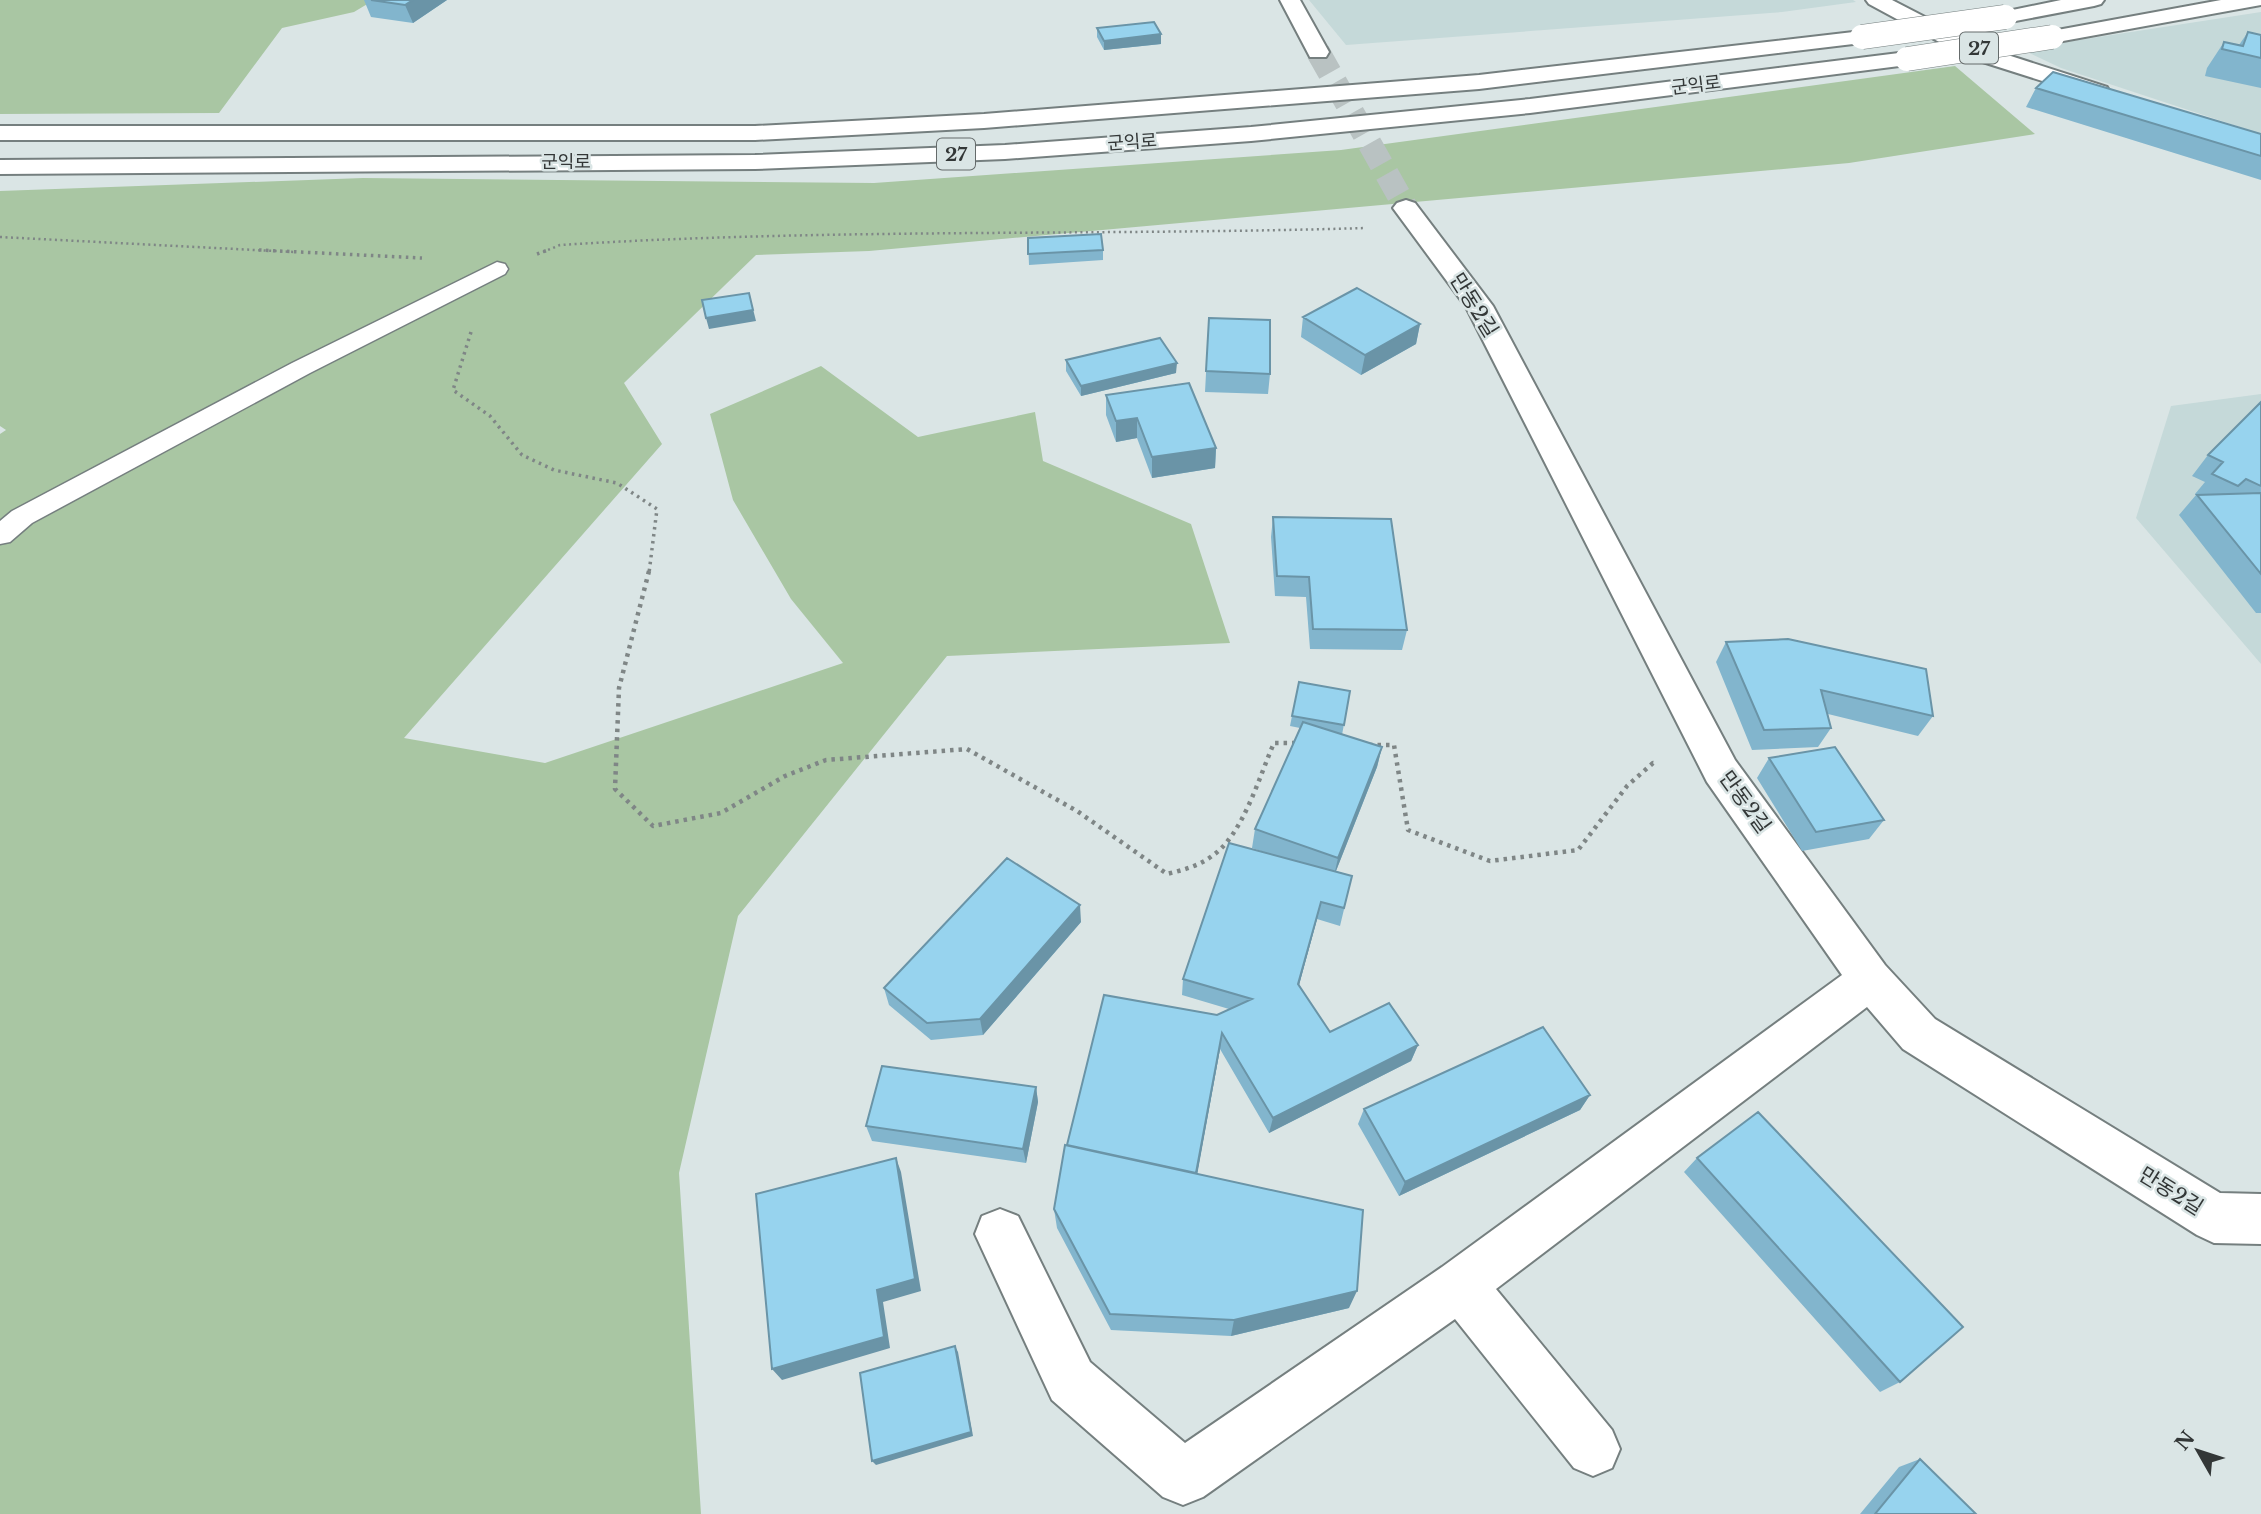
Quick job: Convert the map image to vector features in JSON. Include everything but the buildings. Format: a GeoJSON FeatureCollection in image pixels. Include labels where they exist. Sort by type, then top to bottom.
{"type":"FeatureCollection","features":[{"type":"Feature","properties":{"kind":"main road"},"geometry":{"type":"LineString","coordinates":[[1290,0],[1318,52]]}},
{"type":"Feature","properties":{"kind":"main road"},"geometry":{"type":"LineString","coordinates":[[1876,0],[1975,52],[2116,97]]}},
{"type":"Feature","properties":{"kind":"main road","name":"군익로"},"geometry":{"type":"LineString","coordinates":[[0,133],[755,134],[984,121],[1479,82],[1862,37],[2005,17],[2094,0]]}},
{"type":"Feature","properties":{"kind":"main road","name":"군익로"},"geometry":{"type":"LineString","coordinates":[[0,166],[755,162],[1005,152],[1251,134],[1517,107],[1906,59],[2052,37],[2255,0]]}},
{"type":"Feature","properties":{"kind":"main road","name":"만동2길"},"geometry":{"type":"LineString","coordinates":[[1413,217],[1479,306],[1721,771],[1870,979],[1919,1034],[2214,1218],[2261,1219]]}},
{"type":"Feature","properties":{"kind":"main road"},"geometry":{"type":"LineString","coordinates":[[1000,1234],[1071,1381],[1183,1477],[1460,1285],[1870,979]]}},
{"type":"Feature","properties":{"kind":"main road"},"geometry":{"type":"LineString","coordinates":[[1460,1285],[1593,1449]]}},
{"type":"Feature","properties":{"kind":"lane"},"geometry":{"type":"LineString","coordinates":[[0,535],[22,517],[302,368],[497,269]]}},
{"type":"Feature","properties":{"kind":"path"},"geometry":{"type":"LineString","coordinates":[[0,237],[272,252],[405,255],[497,269],[560,245],[671,238],[1198,233],[1413,217]]}},
{"type":"Feature","properties":{"kind":"path"},"geometry":{"type":"LineString","coordinates":[[497,269],[483,295],[453,390],[490,416],[523,455],[554,470],[617,483],[657,509],[647,585],[619,688],[615,789],[653,825],[721,813],[785,776],[826,760],[967,749],[1077,811],[1167,874],[1200,864],[1225,845],[1248,804],[1273,743],[1300,743]]}},
{"type":"Feature","properties":{"kind":"path"},"geometry":{"type":"LineString","coordinates":[[1367,745],[1394,745],[1408,830],[1490,861],[1578,850],[1627,786],[1653,763],[1721,771]]}},
{"type":"Feature","properties":{"kind":"shaded area"},"geometry":{"type":"Polygon","coordinates":[[[1309,0],[1856,2],[1782,12],[1346,45],[1309,0]]]}},
{"type":"Feature","properties":{"kind":"shaded area"},"geometry":{"type":"Polygon","coordinates":[[[2261,12],[2261,134],[2061,68],[2021,49],[2261,12]]]}},
{"type":"Feature","properties":{"kind":"shaded area"},"geometry":{"type":"Polygon","coordinates":[[[2261,394],[2261,664],[2136,518],[2171,406],[2261,394]]]}},
{"type":"Feature","properties":{"kind":"green space"},"geometry":{"type":"Polygon","coordinates":[[[0,0],[374,0],[354,12],[282,28],[219,113],[0,114],[0,0]]]}},
{"type":"Feature","properties":{"kind":"green space"},"geometry":{"type":"Polygon","coordinates":[[[1955,66],[2035,134],[1849,163],[869,251],[756,255],[624,383],[662,444],[404,738],[545,763],[843,663],[791,599],[733,500],[710,414],[821,366],[918,437],[1035,412],[1043,461],[1191,524],[1230,643],[947,656],[738,916],[679,1173],[701,1514],[0,1514],[0,434],[6,430],[0,426],[0,191],[363,178],[874,183],[1341,150],[1955,66]]]}},
{"type":"Feature","properties":{"kind":"tunnel"},"geometry":{"type":"LineString","coordinates":[[1318,52],[1406,208]]}}]}
